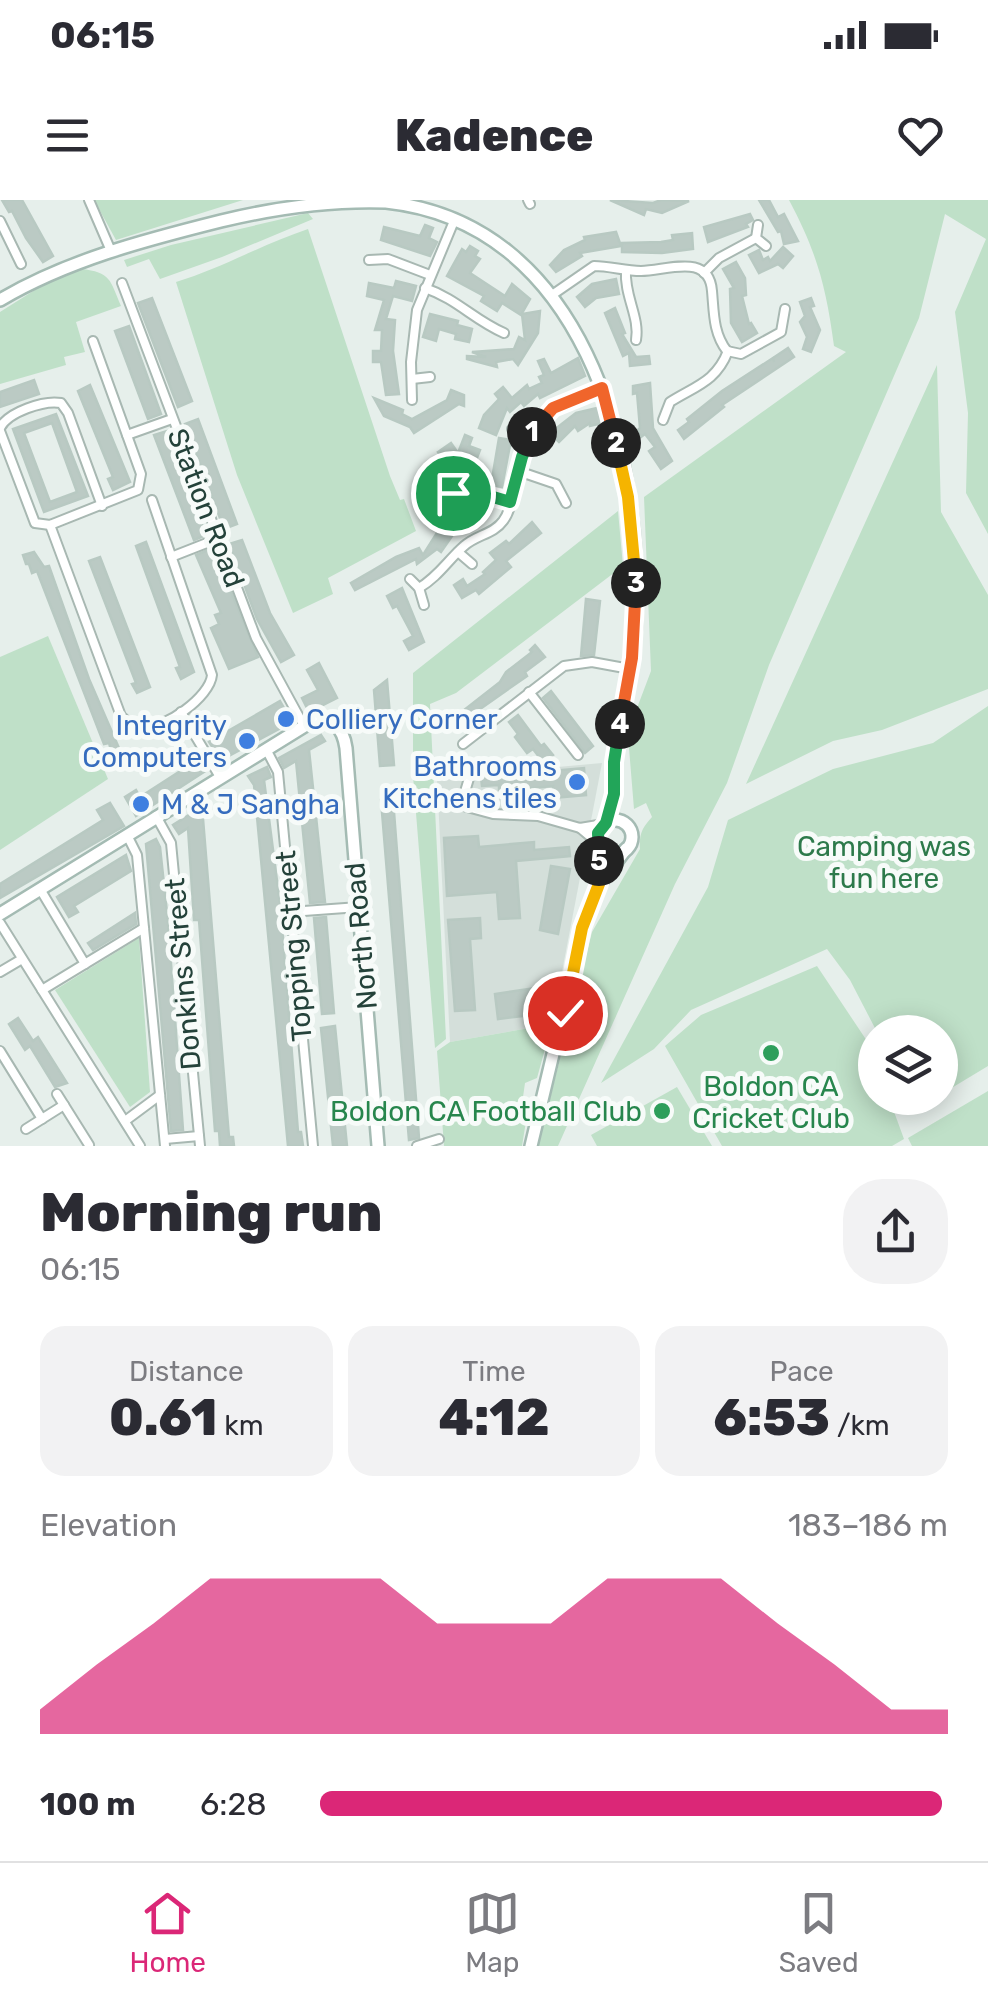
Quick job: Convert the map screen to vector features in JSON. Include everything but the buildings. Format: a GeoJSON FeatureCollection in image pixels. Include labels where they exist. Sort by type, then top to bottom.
{"type":"FeatureCollection","features":[{"type":"Feature","properties":{"kind":"street"},"geometry":{"type":"LineString","coordinates":[[89,200],[111,251]]}},
{"type":"Feature","properties":{"kind":"street"},"geometry":{"type":"LineString","coordinates":[[0,300],[61,268],[111,251],[253,214],[310,203],[361,200],[406,202],[454,221],[502,248],[552,295],[580,336],[602,388],[628,497],[633,540],[636,616],[614,762],[614,794],[605,824],[598,833],[599,884]]}},
{"type":"Feature","properties":{"kind":"street"},"geometry":{"type":"LineString","coordinates":[[0,221],[4,242],[22,264]]}},
{"type":"Feature","properties":{"kind":"street"},"geometry":{"type":"LineString","coordinates":[[412,400],[412,336],[425,288],[454,221]]}},
{"type":"Feature","properties":{"kind":"street"},"geometry":{"type":"LineString","coordinates":[[756,238],[758,225]]}},
{"type":"Feature","properties":{"kind":"street"},"geometry":{"type":"LineString","coordinates":[[756,238],[766,246]]}},
{"type":"Feature","properties":{"kind":"street"},"geometry":{"type":"LineString","coordinates":[[704,273],[719,258],[756,238]]}},
{"type":"Feature","properties":{"kind":"street"},"geometry":{"type":"LineString","coordinates":[[370,260],[388,259],[430,276]]}},
{"type":"Feature","properties":{"kind":"street"},"geometry":{"type":"LineString","coordinates":[[552,295],[588,268],[649,271],[686,266],[704,273],[712,286],[719,339],[728,351]]}},
{"type":"Feature","properties":{"kind":"street"},"geometry":{"type":"LineString","coordinates":[[626,270],[625,285],[637,325],[636,340]]}},
{"type":"Feature","properties":{"kind":"street","name":"Station Road"},"geometry":{"type":"LineString","coordinates":[[122,282],[217,539],[268,664],[304,727]]}},
{"type":"Feature","properties":{"kind":"street"},"geometry":{"type":"LineString","coordinates":[[425,288],[448,296],[485,325],[504,332]]}},
{"type":"Feature","properties":{"kind":"street"},"geometry":{"type":"LineString","coordinates":[[728,351],[748,352],[781,332],[785,308]]}},
{"type":"Feature","properties":{"kind":"street"},"geometry":{"type":"LineString","coordinates":[[781,332],[790,340]]}},
{"type":"Feature","properties":{"kind":"street"},"geometry":{"type":"LineString","coordinates":[[93,341],[141,474],[141,486],[134,494],[102,506],[50,525],[40,525],[31,519],[0,430],[9,417],[50,402],[61,403],[68,412],[102,506]]}},
{"type":"Feature","properties":{"kind":"street"},"geometry":{"type":"LineString","coordinates":[[662,420],[672,400],[691,393],[713,377],[728,351]]}},
{"type":"Feature","properties":{"kind":"street"},"geometry":{"type":"LineString","coordinates":[[412,379],[430,377]]}},
{"type":"Feature","properties":{"kind":"street"},"geometry":{"type":"LineString","coordinates":[[419,588],[439,574],[470,541],[501,524],[530,437],[553,408],[602,388]]}},
{"type":"Feature","properties":{"kind":"street"},"geometry":{"type":"LineString","coordinates":[[663,392],[672,400]]}},
{"type":"Feature","properties":{"kind":"street"},"geometry":{"type":"LineString","coordinates":[[127,435],[172,418]]}},
{"type":"Feature","properties":{"kind":"street"},"geometry":{"type":"LineString","coordinates":[[512,429],[530,437]]}},
{"type":"Feature","properties":{"kind":"street"},"geometry":{"type":"LineString","coordinates":[[448,470],[483,494],[510,502]]}},
{"type":"Feature","properties":{"kind":"street"},"geometry":{"type":"LineString","coordinates":[[518,471],[557,485],[566,503]]}},
{"type":"Feature","properties":{"kind":"street"},"geometry":{"type":"LineString","coordinates":[[557,485],[564,476]]}},
{"type":"Feature","properties":{"kind":"street"},"geometry":{"type":"LineString","coordinates":[[453,493],[462,481]]}},
{"type":"Feature","properties":{"kind":"street"},"geometry":{"type":"LineString","coordinates":[[50,525],[121,716],[136,727],[147,728],[181,712],[207,693],[212,675],[152,500]]}},
{"type":"Feature","properties":{"kind":"street"},"geometry":{"type":"LineString","coordinates":[[171,556],[217,539]]}},
{"type":"Feature","properties":{"kind":"street"},"geometry":{"type":"LineString","coordinates":[[458,552],[472,564]]}},
{"type":"Feature","properties":{"kind":"street"},"geometry":{"type":"LineString","coordinates":[[410,579],[419,588],[424,605]]}},
{"type":"Feature","properties":{"kind":"street"},"geometry":{"type":"LineString","coordinates":[[463,744],[564,666],[579,661],[630,669]]}},
{"type":"Feature","properties":{"kind":"street"},"geometry":{"type":"LineString","coordinates":[[529,692],[578,755]]}},
{"type":"Feature","properties":{"kind":"street"},"geometry":{"type":"LineString","coordinates":[[181,712],[220,777]]}},
{"type":"Feature","properties":{"kind":"street"},"geometry":{"type":"LineString","coordinates":[[460,716],[475,734]]}},
{"type":"Feature","properties":{"kind":"street","name":"North Road"},"geometry":{"type":"LineString","coordinates":[[304,727],[319,720],[334,722],[346,748],[378,1146]]}},
{"type":"Feature","properties":{"kind":"street"},"geometry":{"type":"LineString","coordinates":[[0,914],[304,727]]}},
{"type":"Feature","properties":{"kind":"street","name":"Topping Street"},"geometry":{"type":"LineString","coordinates":[[266,749],[277,769],[314,1146]]}},
{"type":"Feature","properties":{"kind":"street"},"geometry":{"type":"LineString","coordinates":[[461,805],[470,776]]}},
{"type":"Feature","properties":{"kind":"street"},"geometry":{"type":"LineString","coordinates":[[531,1146],[582,928],[599,884],[626,849],[631,835],[614,794]]}},
{"type":"Feature","properties":{"kind":"street"},"geometry":{"type":"LineString","coordinates":[[445,801],[492,814],[538,816],[580,828],[612,854],[626,849]]}},
{"type":"Feature","properties":{"kind":"street","name":"Donkins Street"},"geometry":{"type":"LineString","coordinates":[[156,816],[171,843],[199,1141],[165,1143]]}},
{"type":"Feature","properties":{"kind":"street"},"geometry":{"type":"LineString","coordinates":[[580,828],[624,823]]}},
{"type":"Feature","properties":{"kind":"street"},"geometry":{"type":"LineString","coordinates":[[127,834],[136,850],[165,1143]]}},
{"type":"Feature","properties":{"kind":"street"},"geometry":{"type":"LineString","coordinates":[[40,889],[85,964]]}},
{"type":"Feature","properties":{"kind":"street"},"geometry":{"type":"LineString","coordinates":[[290,912],[359,907]]}},
{"type":"Feature","properties":{"kind":"street"},"geometry":{"type":"LineString","coordinates":[[0,923],[140,1146]]}},
{"type":"Feature","properties":{"kind":"street"},"geometry":{"type":"LineString","coordinates":[[42,990],[144,928]]}},
{"type":"Feature","properties":{"kind":"street"},"geometry":{"type":"LineString","coordinates":[[0,972],[22,959]]}},
{"type":"Feature","properties":{"kind":"street"},"geometry":{"type":"LineString","coordinates":[[0,1051],[42,1119]]}},
{"type":"Feature","properties":{"kind":"street"},"geometry":{"type":"LineString","coordinates":[[58,1094],[89,1144]]}},
{"type":"Feature","properties":{"kind":"street"},"geometry":{"type":"LineString","coordinates":[[125,1122],[160,1094]]}},
{"type":"Feature","properties":{"kind":"street"},"geometry":{"type":"LineString","coordinates":[[26,1129],[64,1105]]}},
{"type":"Feature","properties":{"kind":"street"},"geometry":{"type":"LineString","coordinates":[[417,1146],[440,1139]]}},
{"type":"Feature","properties":{"kind":"shaded area"},"geometry":{"type":"Polygon","coordinates":[[[602,763],[552,1024],[450,1042],[437,778],[602,763]]]}},
{"type":"Feature","properties":{"kind":"green space"},"geometry":{"type":"Polygon","coordinates":[[[94,200],[243,200],[116,240],[94,200]]]}},
{"type":"Feature","properties":{"kind":"green space"},"geometry":{"type":"Polygon","coordinates":[[[789,200],[988,200],[988,534],[966,493],[968,413],[955,312],[986,239],[945,214],[919,318],[769,665],[727,783],[675,884],[558,1146],[538,1146],[592,932],[640,849],[642,832],[652,817],[646,803],[634,809],[629,748],[634,716],[651,671],[644,497],[846,352],[834,346],[819,270],[789,200]]]}},
{"type":"Feature","properties":{"kind":"green space"},"geometry":{"type":"Polygon","coordinates":[[[308,213],[313,219],[160,279],[149,259],[127,267],[124,260],[171,245],[308,213]]]}},
{"type":"Feature","properties":{"kind":"green space"},"geometry":{"type":"Polygon","coordinates":[[[308,229],[390,476],[416,531],[328,578],[333,594],[293,613],[237,475],[176,282],[308,229]]]}},
{"type":"Feature","properties":{"kind":"green space"},"geometry":{"type":"Polygon","coordinates":[[[81,269],[104,275],[121,306],[76,322],[85,352],[64,357],[66,365],[0,384],[0,312],[46,283],[81,269]]]}},
{"type":"Feature","properties":{"kind":"green space"},"geometry":{"type":"Polygon","coordinates":[[[937,365],[941,512],[988,595],[988,689],[882,730],[833,741],[746,784],[937,365]]]}},
{"type":"Feature","properties":{"kind":"green space"},"geometry":{"type":"Polygon","coordinates":[[[618,511],[623,566],[456,693],[430,704],[446,1039],[435,1048],[413,776],[413,673],[618,511]]]}},
{"type":"Feature","properties":{"kind":"green space"},"geometry":{"type":"Polygon","coordinates":[[[48,636],[108,779],[0,850],[0,657],[48,636]]]}},
{"type":"Feature","properties":{"kind":"green space","name":"Camping was fun here"},"geometry":{"type":"Polygon","coordinates":[[[988,706],[988,1066],[958,1084],[958,1015],[868,1015],[850,980],[827,949],[691,1010],[654,1049],[601,1083],[708,887],[728,820],[833,769],[933,743],[988,706]]]}},
{"type":"Feature","properties":{"kind":"green space"},"geometry":{"type":"Polygon","coordinates":[[[139,938],[150,1092],[130,1107],[55,990],[139,938]]]}},
{"type":"Feature","properties":{"kind":"green space","name":"Boldon CA Cricket Club"},"geometry":{"type":"Polygon","coordinates":[[[817,966],[858,1028],[858,1115],[895,1115],[904,1139],[892,1146],[722,1146],[665,1046],[701,1015],[817,966]]]}},
{"type":"Feature","properties":{"kind":"green space"},"geometry":{"type":"Polygon","coordinates":[[[552,1024],[537,1078],[525,1083],[523,1097],[528,1109],[522,1146],[444,1146],[437,1051],[450,1042],[552,1024]]]}},
{"type":"Feature","properties":{"kind":"green space","name":"Boldon CA Football Club"},"geometry":{"type":"Polygon","coordinates":[[[677,1087],[712,1146],[597,1146],[591,1135],[677,1087]]]}},
{"type":"Feature","properties":{"kind":"green space"},"geometry":{"type":"Polygon","coordinates":[[[988,1091],[988,1146],[912,1146],[908,1138],[947,1115],[958,1115],[958,1109],[988,1091]]]}},
{"type":"Feature","properties":{"kind":"place","name":"Colliery Corner"},"geometry":{"type":"Point","coordinates":[286,719]}},
{"type":"Feature","properties":{"kind":"place","name":"Integrity Computers"},"geometry":{"type":"Point","coordinates":[247,741]}},
{"type":"Feature","properties":{"kind":"place","name":"Bathrooms Kitchens tiles"},"geometry":{"type":"Point","coordinates":[577,782]}},
{"type":"Feature","properties":{"kind":"place","name":"M & J Sangha"},"geometry":{"type":"Point","coordinates":[141,804]}},
{"type":"Feature","properties":{"kind":"place","name":"Boldon CA Cricket Club"},"geometry":{"type":"Point","coordinates":[771,1053]}},
{"type":"Feature","properties":{"kind":"place","name":"Boldon CA Football Club"},"geometry":{"type":"Point","coordinates":[662,1111]}},
{"type":"Feature","properties":{"kind":"route"},"geometry":{"type":"LineString","coordinates":[[453,493],[462,481],[483,494],[510,502],[526,444],[542,419],[566,400],[602,388],[628,497],[636,616],[614,762],[614,794],[606,823],[598,833],[599,884],[582,928],[565,1013]]}}]}
